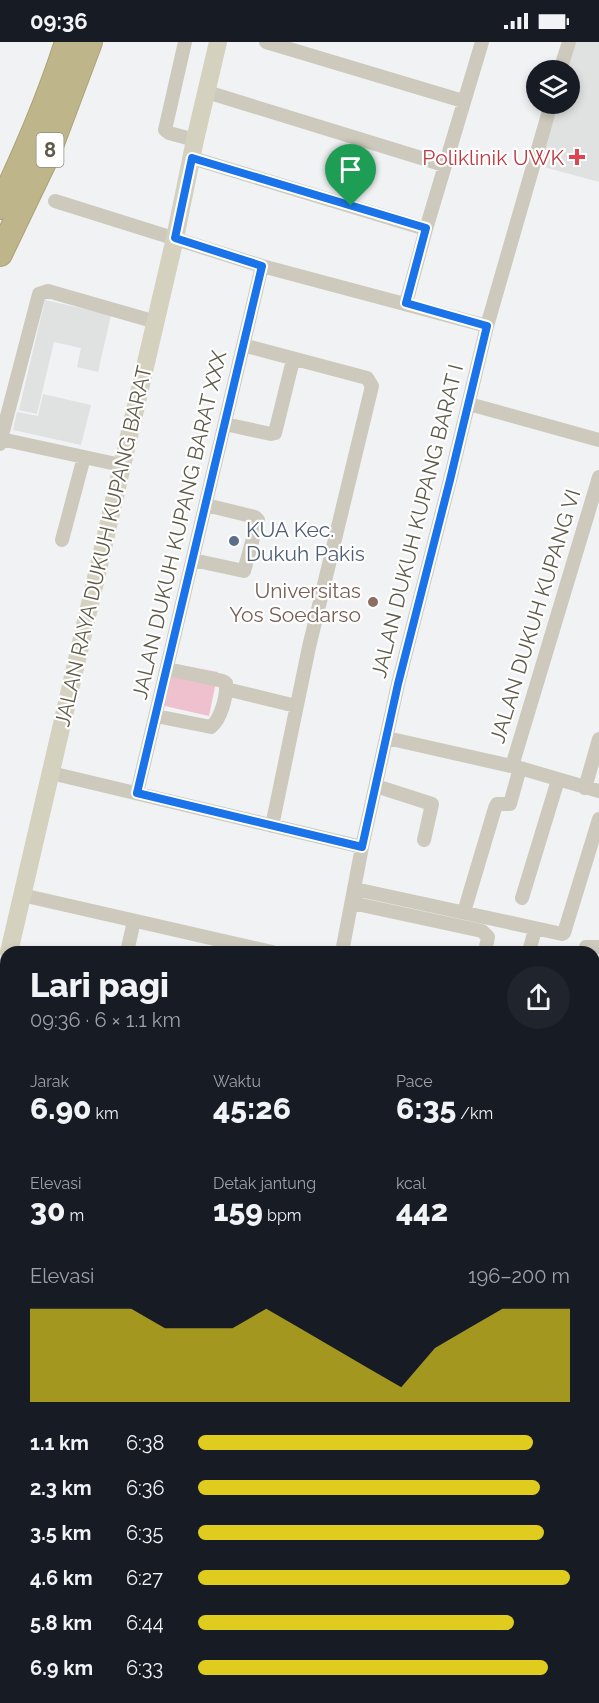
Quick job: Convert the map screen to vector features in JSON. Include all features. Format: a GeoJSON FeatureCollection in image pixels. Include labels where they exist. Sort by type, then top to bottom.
{"type":"FeatureCollection","features":[{"type":"Feature","properties":{"kind":"highway","name":"8"},"geometry":{"type":"LineString","coordinates":[[0,207],[24,157],[67,42]]}},
{"type":"Feature","properties":{"kind":"highway","name":"8"},"geometry":{"type":"LineString","coordinates":[[0,254],[48,154],[90,42]]}},
{"type":"Feature","properties":{"kind":"street"},"geometry":{"type":"LineString","coordinates":[[185,42],[165,130],[169,134],[193,149],[426,228]]}},
{"type":"Feature","properties":{"kind":"street","name":"JALAN RAYA DUKUH KUPANG BARAT"},"geometry":{"type":"LineString","coordinates":[[10,946],[156,322],[218,42]]}},
{"type":"Feature","properties":{"kind":"street"},"geometry":{"type":"LineString","coordinates":[[266,42],[463,101]]}},
{"type":"Feature","properties":{"kind":"street"},"geometry":{"type":"LineString","coordinates":[[406,303],[444,165],[482,42]]}},
{"type":"Feature","properties":{"kind":"street"},"geometry":{"type":"LineString","coordinates":[[563,60],[569,42]]}},
{"type":"Feature","properties":{"kind":"street"},"geometry":{"type":"LineString","coordinates":[[207,92],[444,165]]}},
{"type":"Feature","properties":{"kind":"street","name":"JALAN DUKUH KUPANG BARAT I"},"geometry":{"type":"LineString","coordinates":[[343,946],[356,889],[362,847],[398,684],[487,326],[547,114]]}},
{"type":"Feature","properties":{"kind":"street"},"geometry":{"type":"LineString","coordinates":[[55,201],[262,266],[487,326]]}},
{"type":"Feature","properties":{"kind":"street","name":"JALAN DUKUH KUPANG BARAT XXX"},"geometry":{"type":"LineString","coordinates":[[137,793],[262,266]]}},
{"type":"Feature","properties":{"kind":"street"},"geometry":{"type":"LineString","coordinates":[[121,465],[1,442],[39,294],[48,291],[156,322]]}},
{"type":"Feature","properties":{"kind":"street"},"geometry":{"type":"LineString","coordinates":[[243,345],[367,378],[372,386],[309,647],[272,826]]}},
{"type":"Feature","properties":{"kind":"street"},"geometry":{"type":"LineString","coordinates":[[225,424],[271,435],[275,433],[293,360]]}},
{"type":"Feature","properties":{"kind":"street"},"geometry":{"type":"LineString","coordinates":[[469,404],[599,440]]}},
{"type":"Feature","properties":{"kind":"street"},"geometry":{"type":"LineString","coordinates":[[62,540],[84,457]]}},
{"type":"Feature","properties":{"kind":"street","name":"JALAN DUKUH KUPANG VI"},"geometry":{"type":"LineString","coordinates":[[464,912],[495,808],[497,804],[510,804],[516,767],[599,477]]}},
{"type":"Feature","properties":{"kind":"street"},"geometry":{"type":"LineString","coordinates":[[193,560],[244,571],[258,520],[255,517],[206,505]]}},
{"type":"Feature","properties":{"kind":"street"},"geometry":{"type":"LineString","coordinates":[[156,716],[211,727],[217,721],[226,689],[226,683],[223,681],[167,669]]}},
{"type":"Feature","properties":{"kind":"street"},"geometry":{"type":"LineString","coordinates":[[226,689],[296,706]]}},
{"type":"Feature","properties":{"kind":"street"},"geometry":{"type":"LineString","coordinates":[[387,738],[516,767],[599,791]]}},
{"type":"Feature","properties":{"kind":"street"},"geometry":{"type":"LineString","coordinates":[[585,788],[598,746]]}},
{"type":"Feature","properties":{"kind":"street"},"geometry":{"type":"LineString","coordinates":[[51,773],[362,847]]}},
{"type":"Feature","properties":{"kind":"street"},"geometry":{"type":"LineString","coordinates":[[522,898],[558,780]]}},
{"type":"Feature","properties":{"kind":"street"},"geometry":{"type":"LineString","coordinates":[[376,786],[432,804],[424,840]]}},
{"type":"Feature","properties":{"kind":"street"},"geometry":{"type":"LineString","coordinates":[[356,889],[535,929],[564,933],[599,819]]}},
{"type":"Feature","properties":{"kind":"street"},"geometry":{"type":"LineString","coordinates":[[22,895],[245,946]]}},
{"type":"Feature","properties":{"kind":"street"},"geometry":{"type":"LineString","coordinates":[[352,903],[482,931],[488,937],[486,946]]}},
{"type":"Feature","properties":{"kind":"street"},"geometry":{"type":"LineString","coordinates":[[128,946],[134,921]]}},
{"type":"Feature","properties":{"kind":"street"},"geometry":{"type":"LineString","coordinates":[[531,946],[535,929]]}},
{"type":"Feature","properties":{"kind":"shaded area"},"geometry":{"type":"Polygon","coordinates":[[[574,42],[599,42],[599,182],[537,165],[553,114],[580,114],[580,60],[569,60],[574,42]]]}},
{"type":"Feature","properties":{"kind":"shaded area"},"geometry":{"type":"Polygon","coordinates":[[[45,300],[111,315],[98,372],[77,367],[81,348],[54,342],[37,414],[19,410],[45,300]]]}},
{"type":"Feature","properties":{"kind":"shaded area"},"geometry":{"type":"Polygon","coordinates":[[[43,394],[91,405],[81,445],[13,430],[17,412],[38,416],[43,394]]]}},
{"type":"Feature","properties":{"kind":"shaded area"},"geometry":{"type":"Polygon","coordinates":[[[165,662],[218,672],[209,716],[156,704],[165,662]]]}},
{"type":"Feature","properties":{"kind":"place","name":"Poliklinik UWK"},"geometry":{"type":"Point","coordinates":[577,157]}},
{"type":"Feature","properties":{"kind":"place","name":"KUA Kec. Dukuh Pakis"},"geometry":{"type":"Point","coordinates":[234,541]}},
{"type":"Feature","properties":{"kind":"place","name":"Universitas Yos Soedarso"},"geometry":{"type":"Point","coordinates":[373,602]}},
{"type":"Feature","properties":{"kind":"route"},"geometry":{"type":"LineString","coordinates":[[192,158],[351,206],[426,228],[406,303],[487,326],[398,684],[362,847],[137,793],[262,266],[175,238],[192,158]]}}]}
